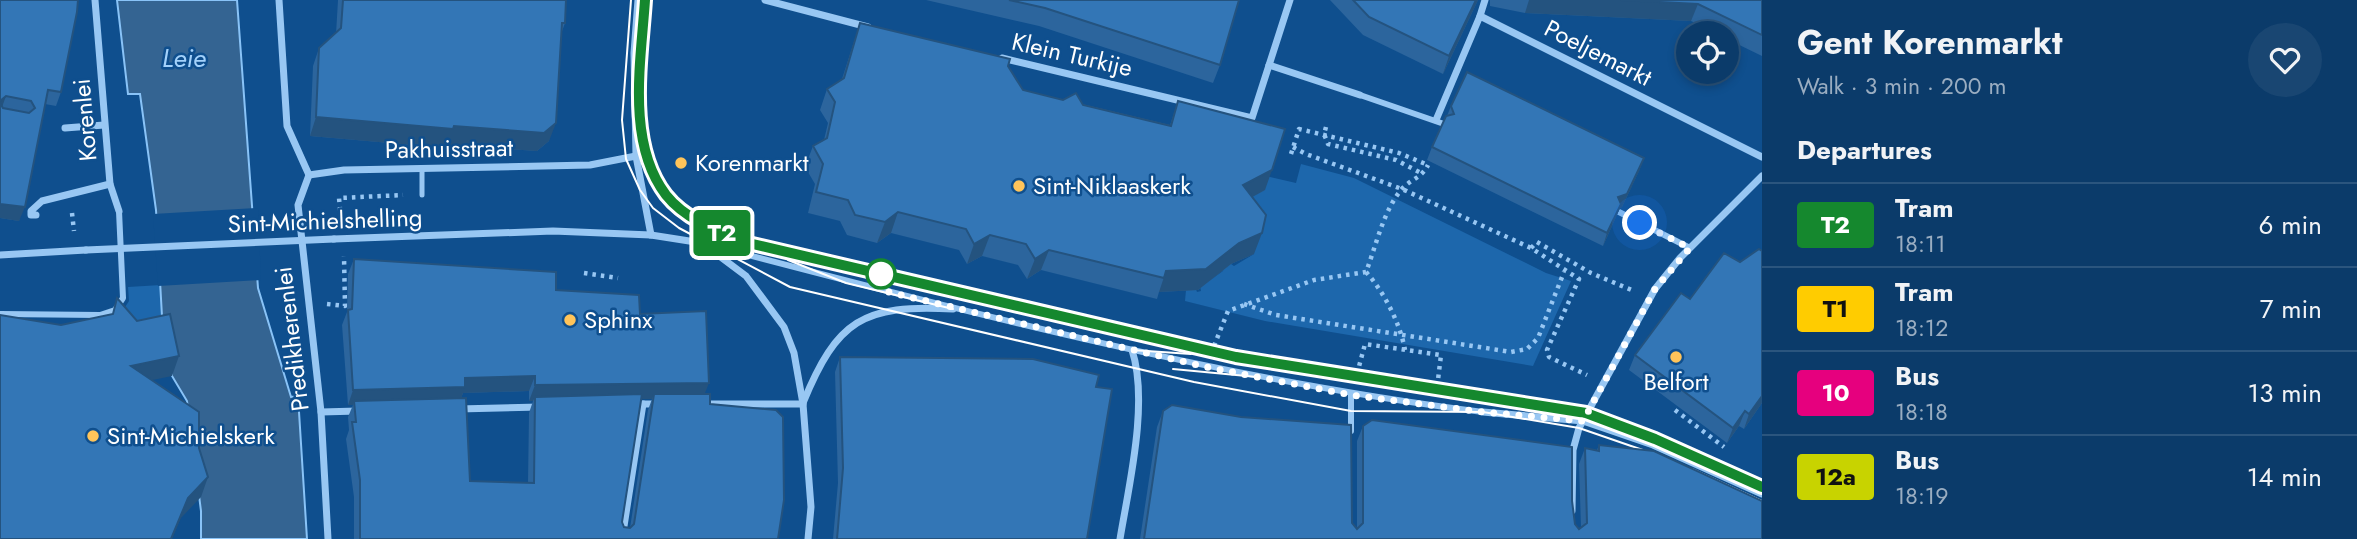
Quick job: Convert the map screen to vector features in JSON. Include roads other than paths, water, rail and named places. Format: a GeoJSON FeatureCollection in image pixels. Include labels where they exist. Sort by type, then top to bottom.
{"type":"FeatureCollection","features":[{"type":"Feature","properties":{"kind":"street","name":"Korenlei"},"geometry":{"type":"LineString","coordinates":[[36,215],[31,215],[31,211],[42,201],[110,184],[95,0]]}},
{"type":"Feature","properties":{"kind":"street"},"geometry":{"type":"LineString","coordinates":[[279,0],[287,126],[309,174]]}},
{"type":"Feature","properties":{"kind":"street"},"geometry":{"type":"LineString","coordinates":[[638,0],[634,53],[636,156],[651,235],[702,243],[953,309],[1206,367],[1351,395],[1483,412],[1583,421],[1653,445],[1762,494]]}},
{"type":"Feature","properties":{"kind":"street"},"geometry":{"type":"LineString","coordinates":[[765,0],[882,30]]}},
{"type":"Feature","properties":{"kind":"street"},"geometry":{"type":"LineString","coordinates":[[1290,0],[1269,65],[1444,124]]}},
{"type":"Feature","properties":{"kind":"street"},"geometry":{"type":"LineString","coordinates":[[1436,120],[1485,0]]}},
{"type":"Feature","properties":{"kind":"street","name":"Poeljemarkt"},"geometry":{"type":"LineString","coordinates":[[1480,16],[1762,157]]}},
{"type":"Feature","properties":{"kind":"street","name":"Klein Turkije"},"geometry":{"type":"LineString","coordinates":[[991,56],[1252,118],[1269,65]]}},
{"type":"Feature","properties":{"kind":"street"},"geometry":{"type":"LineString","coordinates":[[65,128],[104,125]]}},
{"type":"Feature","properties":{"kind":"street","name":"Pakhuisstraat"},"geometry":{"type":"LineString","coordinates":[[309,174],[344,170],[590,165],[636,156]]}},
{"type":"Feature","properties":{"kind":"street","name":"Predikherenlei"},"geometry":{"type":"LineString","coordinates":[[309,174],[299,205],[321,412],[328,539]]}},
{"type":"Feature","properties":{"kind":"street"},"geometry":{"type":"LineString","coordinates":[[1572,516],[1573,450],[1583,421],[1650,298],[1690,248],[1762,176]]}},
{"type":"Feature","properties":{"kind":"street"},"geometry":{"type":"LineString","coordinates":[[0,314],[100,315],[116,310],[123,298],[119,211],[110,184]]}},
{"type":"Feature","properties":{"kind":"street"},"geometry":{"type":"LineString","coordinates":[[1619,212],[1690,248]]}},
{"type":"Feature","properties":{"kind":"street","name":"Sint-Michielshelling"},"geometry":{"type":"LineString","coordinates":[[0,255],[553,231],[651,235]]}},
{"type":"Feature","properties":{"kind":"street"},"geometry":{"type":"LineString","coordinates":[[702,243],[746,276],[784,327],[794,353],[803,404],[811,507],[808,539]]}},
{"type":"Feature","properties":{"kind":"street"},"geometry":{"type":"LineString","coordinates":[[803,404],[828,349],[847,330],[869,317],[889,310],[953,309]]}},
{"type":"Feature","properties":{"kind":"street"},"geometry":{"type":"LineString","coordinates":[[1120,539],[1130,482],[1138,369],[1132,350]]}},
{"type":"Feature","properties":{"kind":"street"},"geometry":{"type":"LineString","coordinates":[[1351,395],[1351,441]]}},
{"type":"Feature","properties":{"kind":"street"},"geometry":{"type":"LineString","coordinates":[[622,539],[643,404]]}},
{"type":"Feature","properties":{"kind":"street"},"geometry":{"type":"LineString","coordinates":[[617,405],[670,404]]}},
{"type":"Feature","properties":{"kind":"street"},"geometry":{"type":"LineString","coordinates":[[696,404],[803,404]]}},
{"type":"Feature","properties":{"kind":"street"},"geometry":{"type":"LineString","coordinates":[[442,409],[549,407]]}},
{"type":"Feature","properties":{"kind":"street"},"geometry":{"type":"LineString","coordinates":[[321,412],[374,411]]}},
{"type":"Feature","properties":{"kind":"lane"},"geometry":{"type":"LineString","coordinates":[[422,169],[422,195]]}},
{"type":"Feature","properties":{"kind":"water","name":"Leie"},"geometry":{"type":"Polygon","coordinates":[[[117,0],[237,0],[258,288],[291,397],[298,396],[307,539],[201,539],[201,511],[187,401],[172,376],[163,334],[156,210],[140,94],[128,94],[117,0]]]}},
{"type":"Feature","properties":{"kind":"tram line"},"geometry":{"type":"LineString","coordinates":[[631,0],[622,120],[626,159],[640,190],[653,208],[679,228],[790,287],[1194,382],[1351,411],[1483,412],[1579,428],[1663,457]]}},
{"type":"Feature","properties":{"kind":"tram line"},"geometry":{"type":"LineString","coordinates":[[645,0],[639,104],[641,131],[655,180],[669,198],[698,220],[752,245]]}},
{"type":"Feature","properties":{"kind":"tram line","name":"T2"},"geometry":{"type":"LineString","coordinates":[[645,0],[641,54],[641,127],[650,165],[667,196],[708,227],[744,242],[1236,357],[1355,379],[1586,413],[1655,439],[1762,487]]}},
{"type":"Feature","properties":{"kind":"tram line"},"geometry":{"type":"LineString","coordinates":[[744,242],[1236,357],[1586,413],[1655,439],[1762,487]]}},
{"type":"Feature","properties":{"kind":"tram line"},"geometry":{"type":"LineString","coordinates":[[788,260],[846,283],[953,309]]}},
{"type":"Feature","properties":{"kind":"tram line"},"geometry":{"type":"LineString","coordinates":[[1132,350],[1191,354]]}},
{"type":"Feature","properties":{"kind":"tram line"},"geometry":{"type":"LineString","coordinates":[[1173,369],[1257,377]]}},
{"type":"Feature","properties":{"kind":"tram line"},"geometry":{"type":"LineString","coordinates":[[1692,469],[1762,501]]}},
{"type":"Feature","properties":{"kind":"place","name":"Korenmarkt"},"geometry":{"type":"Point","coordinates":[681,163]}},
{"type":"Feature","properties":{"kind":"place","name":"Sint-Niklaaskerk"},"geometry":{"type":"Point","coordinates":[1019,186]}},
{"type":"Feature","properties":{"kind":"place","name":"Sphinx"},"geometry":{"type":"Point","coordinates":[570,320]}},
{"type":"Feature","properties":{"kind":"place","name":"Belfort"},"geometry":{"type":"Point","coordinates":[1676,357]}},
{"type":"Feature","properties":{"kind":"place","name":"Sint-Michielskerk"},"geometry":{"type":"Point","coordinates":[93,436]}}]}
